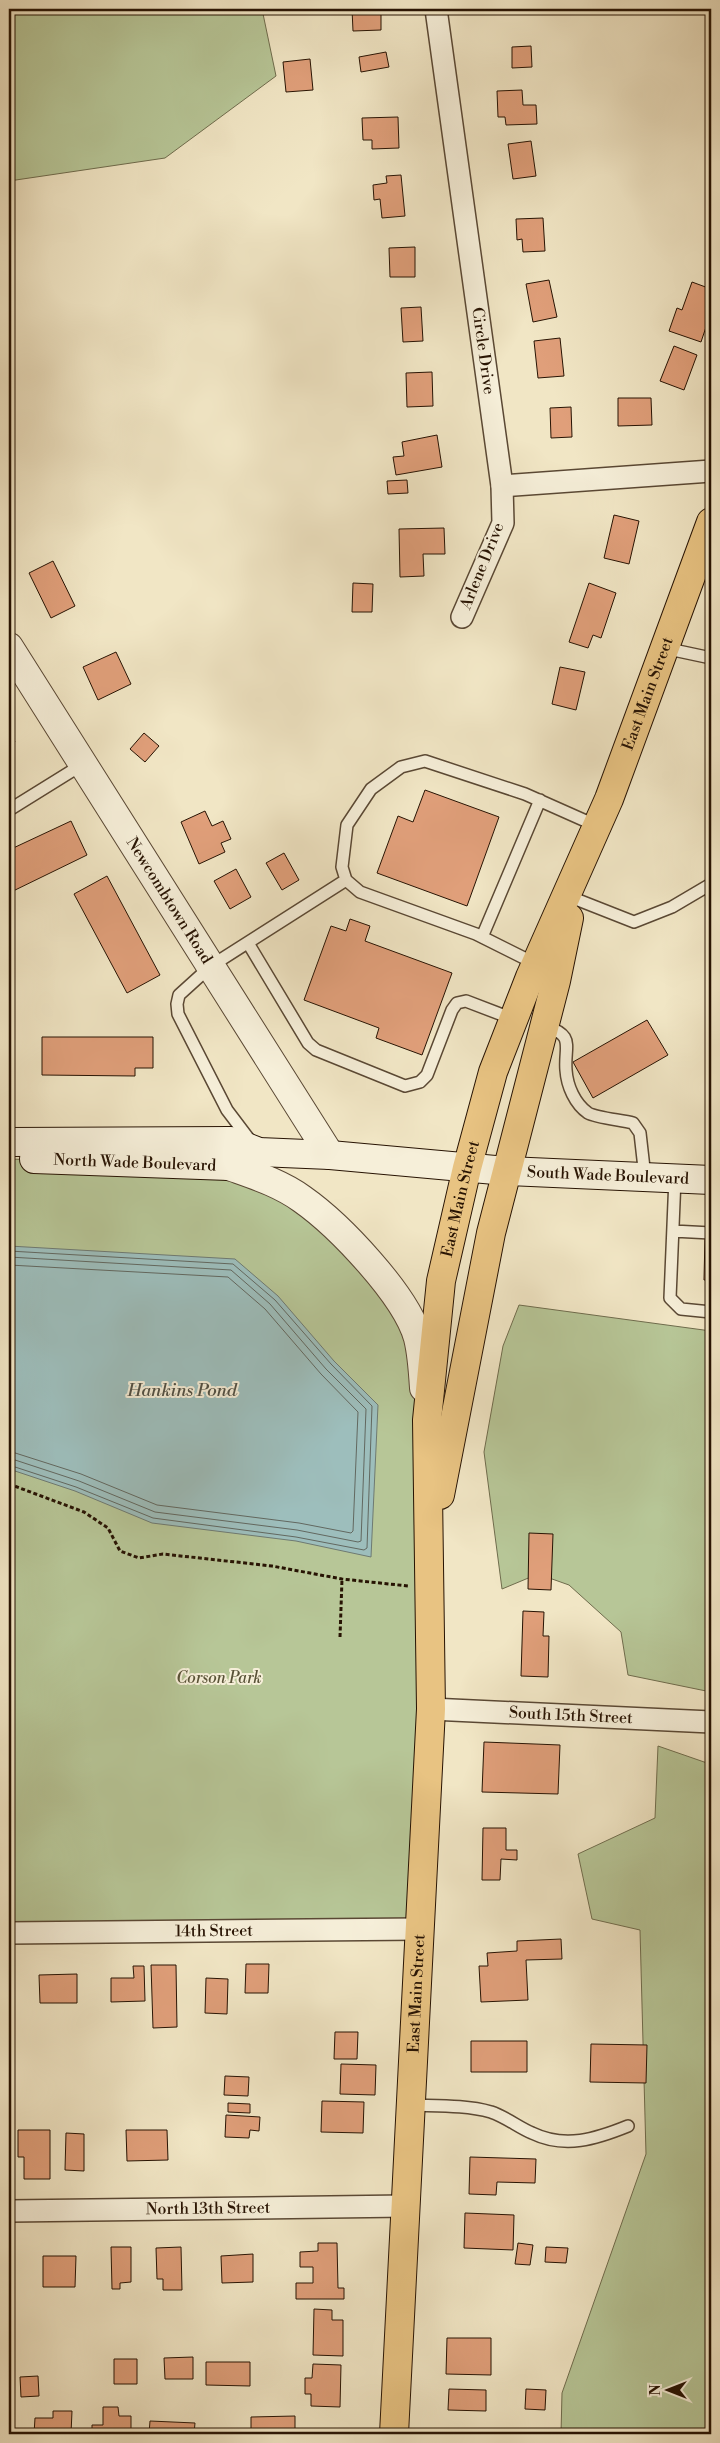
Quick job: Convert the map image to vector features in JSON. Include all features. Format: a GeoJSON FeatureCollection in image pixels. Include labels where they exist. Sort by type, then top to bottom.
{"type":"FeatureCollection","features":[{"type":"Feature","properties":{"kind":"highway","name":"East Main Street"},"geometry":{"type":"LineString","coordinates":[[394,2434],[431,1709],[427,1420],[441,1281],[467,1168],[493,1072],[536,964],[597,826],[636,729],[711,522]]}},
{"type":"Feature","properties":{"kind":"highway","name":"East Main Street"},"geometry":{"type":"LineString","coordinates":[[430,1553],[471,1332],[506,1171],[544,1026],[580,864]]}},
{"type":"Feature","properties":{"kind":"main road","name":"Newcombtown Road"},"geometry":{"type":"LineString","coordinates":[[9,647],[330,1155]]}},
{"type":"Feature","properties":{"kind":"main road","name":"North Wade Boulevard"},"geometry":{"type":"LineString","coordinates":[[9,1142],[231,1140],[259,1152],[330,1155],[506,1171]]}},
{"type":"Feature","properties":{"kind":"main road","name":"North Wade Boulevard"},"geometry":{"type":"LineString","coordinates":[[9,1159],[229,1166],[259,1152]]}},
{"type":"Feature","properties":{"kind":"main road"},"geometry":{"type":"LineString","coordinates":[[229,1166],[276,1184],[302,1199],[323,1216],[379,1272],[406,1311],[418,1338],[427,1420]]}},
{"type":"Feature","properties":{"kind":"main road","name":"South Wade Boulevard"},"geometry":{"type":"LineString","coordinates":[[506,1171],[711,1180]]}},
{"type":"Feature","properties":{"kind":"street","name":"Circle Drive"},"geometry":{"type":"LineString","coordinates":[[436,9],[502,486]]}},
{"type":"Feature","properties":{"kind":"street"},"geometry":{"type":"LineString","coordinates":[[502,486],[711,471]]}},
{"type":"Feature","properties":{"kind":"street","name":"Arlene Drive"},"geometry":{"type":"LineString","coordinates":[[462,617],[503,523],[502,486]]}},
{"type":"Feature","properties":{"kind":"street","name":"South 15th Street"},"geometry":{"type":"LineString","coordinates":[[431,1709],[711,1722]]}},
{"type":"Feature","properties":{"kind":"street","name":"14th Street"},"geometry":{"type":"LineString","coordinates":[[9,1933],[419,1929]]}},
{"type":"Feature","properties":{"kind":"street","name":"North 13th Street"},"geometry":{"type":"LineString","coordinates":[[9,2211],[406,2206]]}},
{"type":"Feature","properties":{"kind":"lane"},"geometry":{"type":"LineString","coordinates":[[664,648],[711,658]]}},
{"type":"Feature","properties":{"kind":"lane"},"geometry":{"type":"LineString","coordinates":[[536,964],[482,937],[360,892],[346,880],[342,867],[347,825],[371,789],[401,767],[425,761],[540,800],[597,826]]}},
{"type":"Feature","properties":{"kind":"lane"},"geometry":{"type":"LineString","coordinates":[[9,810],[83,764]]}},
{"type":"Feature","properties":{"kind":"lane"},"geometry":{"type":"LineString","coordinates":[[482,937],[540,800]]}},
{"type":"Feature","properties":{"kind":"lane"},"geometry":{"type":"LineString","coordinates":[[259,1152],[227,1110],[178,1014],[177,1004],[179,995],[211,966],[346,880]]}},
{"type":"Feature","properties":{"kind":"lane"},"geometry":{"type":"LineString","coordinates":[[573,898],[634,922],[672,907],[711,884]]}},
{"type":"Feature","properties":{"kind":"lane"},"geometry":{"type":"LineString","coordinates":[[248,943],[308,1043],[327,1055],[406,1086],[420,1082],[427,1075],[452,1010],[457,1003],[466,1001],[514,1019]]}},
{"type":"Feature","properties":{"kind":"lane"},"geometry":{"type":"LineString","coordinates":[[544,1026],[556,1030],[564,1038],[568,1047],[566,1070],[571,1091],[580,1107],[591,1114],[633,1123],[640,1133],[645,1177]]}},
{"type":"Feature","properties":{"kind":"lane"},"geometry":{"type":"LineString","coordinates":[[675,1178],[670,1298],[682,1309],[711,1312]]}},
{"type":"Feature","properties":{"kind":"lane"},"geometry":{"type":"LineString","coordinates":[[673,1231],[711,1233]]}},
{"type":"Feature","properties":{"kind":"lane"},"geometry":{"type":"LineString","coordinates":[[411,2105],[478,2109],[493,2113],[531,2133],[564,2142],[586,2140],[628,2126]]}},
{"type":"Feature","properties":{"kind":"path"},"geometry":{"type":"LineString","coordinates":[[9,1484],[84,1512],[108,1528],[120,1551],[139,1558],[163,1554],[272,1566],[342,1579],[430,1588]]}},
{"type":"Feature","properties":{"kind":"path"},"geometry":{"type":"LineString","coordinates":[[340,1637],[342,1579]]}},
{"type":"Feature","properties":{"kind":"green space"},"geometry":{"type":"Polygon","coordinates":[[[9,9],[262,9],[276,76],[165,158],[9,181],[9,9]]]}},
{"type":"Feature","properties":{"kind":"green space","name":"Corson Park"},"geometry":{"type":"Polygon","coordinates":[[[9,1159],[229,1166],[302,1199],[418,1338],[419,1929],[9,1933],[9,1159]]]}},
{"type":"Feature","properties":{"kind":"green space"},"geometry":{"type":"Polygon","coordinates":[[[519,1305],[711,1331],[711,1692],[628,1675],[621,1632],[569,1585],[538,1574],[502,1589],[484,1452],[503,1346],[519,1305]]]}},
{"type":"Feature","properties":{"kind":"green space"},"geometry":{"type":"Polygon","coordinates":[[[658,1746],[707,1763],[711,1825],[711,2434],[561,2434],[562,2393],[646,2154],[640,1930],[592,1919],[578,1854],[655,1818],[658,1746]]]}},
{"type":"Feature","properties":{"kind":"water","name":"Hankins Pond"},"geometry":{"type":"Polygon","coordinates":[[[9,1246],[235,1259],[278,1296],[334,1361],[378,1405],[371,1557],[296,1541],[152,1523],[75,1491],[9,1469],[9,1246]]]}},
{"type":"Feature","properties":{"kind":"building"},"geometry":{"type":"Polygon","coordinates":[[[352,9],[381,9],[381,30],[353,31],[352,9]]]}},
{"type":"Feature","properties":{"kind":"building"},"geometry":{"type":"Polygon","coordinates":[[[490,9],[506,9],[506,11],[490,12],[490,9]]]}},
{"type":"Feature","properties":{"kind":"building"},"geometry":{"type":"Polygon","coordinates":[[[531,46],[532,67],[512,68],[512,47],[531,46]]]}},
{"type":"Feature","properties":{"kind":"building"},"geometry":{"type":"Polygon","coordinates":[[[386,52],[389,67],[361,72],[359,57],[386,52]]]}},
{"type":"Feature","properties":{"kind":"building"},"geometry":{"type":"Polygon","coordinates":[[[310,59],[313,90],[286,92],[283,62],[310,59]]]}},
{"type":"Feature","properties":{"kind":"building"},"geometry":{"type":"Polygon","coordinates":[[[522,90],[523,105],[536,105],[537,124],[506,125],[505,117],[498,117],[497,91],[522,90]]]}},
{"type":"Feature","properties":{"kind":"building"},"geometry":{"type":"Polygon","coordinates":[[[398,117],[399,148],[372,149],[372,140],[363,140],[362,118],[398,117]]]}},
{"type":"Feature","properties":{"kind":"building"},"geometry":{"type":"Polygon","coordinates":[[[531,141],[536,176],[513,179],[508,144],[531,141]]]}},
{"type":"Feature","properties":{"kind":"building"},"geometry":{"type":"Polygon","coordinates":[[[401,175],[405,216],[382,218],[380,199],[374,200],[373,185],[387,183],[386,176],[401,175]]]}},
{"type":"Feature","properties":{"kind":"building"},"geometry":{"type":"Polygon","coordinates":[[[543,218],[545,251],[523,252],[522,239],[517,240],[516,219],[543,218]]]}},
{"type":"Feature","properties":{"kind":"building"},"geometry":{"type":"Polygon","coordinates":[[[415,247],[415,277],[390,277],[389,248],[415,247]]]}},
{"type":"Feature","properties":{"kind":"building"},"geometry":{"type":"Polygon","coordinates":[[[549,280],[557,317],[533,322],[526,284],[549,280]]]}},
{"type":"Feature","properties":{"kind":"building"},"geometry":{"type":"Polygon","coordinates":[[[692,282],[711,289],[711,312],[701,342],[669,331],[677,308],[682,310],[692,282]]]}},
{"type":"Feature","properties":{"kind":"building"},"geometry":{"type":"Polygon","coordinates":[[[421,307],[423,341],[403,342],[401,308],[421,307]]]}},
{"type":"Feature","properties":{"kind":"building"},"geometry":{"type":"Polygon","coordinates":[[[560,338],[564,376],[538,378],[534,341],[560,338]]]}},
{"type":"Feature","properties":{"kind":"building"},"geometry":{"type":"Polygon","coordinates":[[[674,346],[697,355],[684,390],[660,381],[674,346]]]}},
{"type":"Feature","properties":{"kind":"building"},"geometry":{"type":"Polygon","coordinates":[[[432,372],[433,406],[407,407],[406,373],[432,372]]]}},
{"type":"Feature","properties":{"kind":"building"},"geometry":{"type":"Polygon","coordinates":[[[618,398],[651,398],[652,425],[618,426],[618,398]]]}},
{"type":"Feature","properties":{"kind":"building"},"geometry":{"type":"Polygon","coordinates":[[[571,407],[572,437],[551,438],[550,408],[571,407]]]}},
{"type":"Feature","properties":{"kind":"building"},"geometry":{"type":"Polygon","coordinates":[[[437,435],[442,467],[396,475],[393,457],[404,456],[402,442],[437,435]]]}},
{"type":"Feature","properties":{"kind":"building"},"geometry":{"type":"Polygon","coordinates":[[[407,480],[408,493],[388,494],[387,481],[407,480]]]}},
{"type":"Feature","properties":{"kind":"building"},"geometry":{"type":"Polygon","coordinates":[[[614,515],[639,521],[629,564],[604,558],[614,515]]]}},
{"type":"Feature","properties":{"kind":"building"},"geometry":{"type":"Polygon","coordinates":[[[444,528],[445,554],[423,554],[424,576],[400,577],[399,529],[444,528]]]}},
{"type":"Feature","properties":{"kind":"building"},"geometry":{"type":"Polygon","coordinates":[[[53,561],[75,606],[51,618],[29,573],[53,561]]]}},
{"type":"Feature","properties":{"kind":"building"},"geometry":{"type":"Polygon","coordinates":[[[353,583],[373,584],[372,612],[352,612],[353,583]]]}},
{"type":"Feature","properties":{"kind":"building"},"geometry":{"type":"Polygon","coordinates":[[[589,583],[616,593],[601,638],[593,635],[588,648],[569,642],[589,583]]]}},
{"type":"Feature","properties":{"kind":"building"},"geometry":{"type":"Polygon","coordinates":[[[116,652],[131,684],[98,700],[83,667],[116,652]]]}},
{"type":"Feature","properties":{"kind":"building"},"geometry":{"type":"Polygon","coordinates":[[[560,667],[585,672],[576,710],[552,704],[560,667]]]}},
{"type":"Feature","properties":{"kind":"building"},"geometry":{"type":"Polygon","coordinates":[[[9,731],[15,742],[9,745],[9,731]]]}},
{"type":"Feature","properties":{"kind":"building"},"geometry":{"type":"Polygon","coordinates":[[[144,733],[159,746],[145,762],[130,749],[144,733]]]}},
{"type":"Feature","properties":{"kind":"building"},"geometry":{"type":"Polygon","coordinates":[[[425,790],[499,817],[467,906],[377,873],[398,816],[413,822],[425,790]]]}},
{"type":"Feature","properties":{"kind":"building"},"geometry":{"type":"Polygon","coordinates":[[[205,811],[212,826],[223,821],[231,839],[221,843],[225,852],[199,864],[181,822],[205,811]]]}},
{"type":"Feature","properties":{"kind":"building"},"geometry":{"type":"Polygon","coordinates":[[[71,821],[87,855],[9,893],[9,850],[71,821]]]}},
{"type":"Feature","properties":{"kind":"building"},"geometry":{"type":"Polygon","coordinates":[[[284,853],[299,880],[282,890],[266,863],[284,853]]]}},
{"type":"Feature","properties":{"kind":"building"},"geometry":{"type":"Polygon","coordinates":[[[236,869],[251,897],[230,909],[214,881],[236,869]]]}},
{"type":"Feature","properties":{"kind":"building"},"geometry":{"type":"Polygon","coordinates":[[[107,876],[160,975],[127,993],[74,894],[107,876]]]}},
{"type":"Feature","properties":{"kind":"building"},"geometry":{"type":"Polygon","coordinates":[[[350,919],[370,926],[365,941],[452,973],[422,1055],[376,1038],[379,1028],[304,1000],[331,926],[346,931],[350,919]]]}},
{"type":"Feature","properties":{"kind":"building"},"geometry":{"type":"Polygon","coordinates":[[[647,1020],[668,1055],[593,1098],[573,1062],[647,1020]]]}},
{"type":"Feature","properties":{"kind":"building"},"geometry":{"type":"Polygon","coordinates":[[[42,1037],[153,1037],[153,1068],[135,1068],[135,1076],[42,1075],[42,1037]]]}},
{"type":"Feature","properties":{"kind":"building"},"geometry":{"type":"Polygon","coordinates":[[[705,1236],[711,1236],[711,1280],[704,1280],[705,1236]]]}},
{"type":"Feature","properties":{"kind":"building"},"geometry":{"type":"Polygon","coordinates":[[[529,1533],[553,1534],[551,1590],[528,1589],[529,1533]]]}},
{"type":"Feature","properties":{"kind":"building"},"geometry":{"type":"Polygon","coordinates":[[[523,1611],[544,1612],[543,1636],[549,1636],[548,1677],[521,1676],[523,1611]]]}},
{"type":"Feature","properties":{"kind":"building"},"geometry":{"type":"Polygon","coordinates":[[[484,1742],[560,1745],[558,1794],[482,1792],[484,1742]]]}},
{"type":"Feature","properties":{"kind":"building"},"geometry":{"type":"Polygon","coordinates":[[[483,1828],[506,1828],[506,1850],[517,1850],[517,1860],[501,1859],[500,1880],[482,1880],[483,1828]]]}},
{"type":"Feature","properties":{"kind":"building"},"geometry":{"type":"Polygon","coordinates":[[[561,1939],[562,1959],[526,1960],[528,2000],[481,2002],[479,1966],[488,1966],[487,1953],[517,1951],[517,1941],[561,1939]]]}},
{"type":"Feature","properties":{"kind":"building"},"geometry":{"type":"Polygon","coordinates":[[[246,1964],[269,1964],[268,1993],[245,1993],[246,1964]]]}},
{"type":"Feature","properties":{"kind":"building"},"geometry":{"type":"Polygon","coordinates":[[[151,1965],[176,1965],[177,2027],[153,2028],[151,1965]]]}},
{"type":"Feature","properties":{"kind":"building"},"geometry":{"type":"Polygon","coordinates":[[[133,1966],[144,1966],[145,2001],[111,2002],[111,1978],[134,1978],[133,1966]]]}},
{"type":"Feature","properties":{"kind":"building"},"geometry":{"type":"Polygon","coordinates":[[[77,1974],[77,2003],[40,2003],[39,1975],[77,1974]]]}},
{"type":"Feature","properties":{"kind":"building"},"geometry":{"type":"Polygon","coordinates":[[[206,1978],[228,1979],[227,2014],[205,2013],[206,1978]]]}},
{"type":"Feature","properties":{"kind":"building"},"geometry":{"type":"Polygon","coordinates":[[[335,2032],[358,2032],[357,2059],[334,2059],[335,2032]]]}},
{"type":"Feature","properties":{"kind":"building"},"geometry":{"type":"Polygon","coordinates":[[[471,2041],[527,2041],[527,2072],[471,2072],[471,2041]]]}},
{"type":"Feature","properties":{"kind":"building"},"geometry":{"type":"Polygon","coordinates":[[[591,2044],[647,2045],[646,2083],[590,2082],[591,2044]]]}},
{"type":"Feature","properties":{"kind":"building"},"geometry":{"type":"Polygon","coordinates":[[[341,2064],[376,2065],[375,2095],[340,2094],[341,2064]]]}},
{"type":"Feature","properties":{"kind":"building"},"geometry":{"type":"Polygon","coordinates":[[[225,2076],[249,2077],[248,2096],[224,2095],[225,2076]]]}},
{"type":"Feature","properties":{"kind":"building"},"geometry":{"type":"Polygon","coordinates":[[[322,2101],[364,2102],[363,2133],[321,2132],[322,2101]]]}},
{"type":"Feature","properties":{"kind":"building"},"geometry":{"type":"Polygon","coordinates":[[[228,2103],[250,2104],[250,2113],[228,2112],[228,2103]]]}},
{"type":"Feature","properties":{"kind":"building"},"geometry":{"type":"Polygon","coordinates":[[[226,2115],[260,2117],[259,2131],[250,2130],[249,2138],[225,2137],[226,2115]]]}},
{"type":"Feature","properties":{"kind":"building"},"geometry":{"type":"Polygon","coordinates":[[[18,2130],[50,2130],[50,2179],[24,2179],[24,2157],[18,2157],[18,2130]]]}},
{"type":"Feature","properties":{"kind":"building"},"geometry":{"type":"Polygon","coordinates":[[[126,2130],[167,2130],[168,2160],[127,2161],[126,2130]]]}},
{"type":"Feature","properties":{"kind":"building"},"geometry":{"type":"Polygon","coordinates":[[[66,2133],[84,2134],[84,2171],[65,2170],[66,2133]]]}},
{"type":"Feature","properties":{"kind":"building"},"geometry":{"type":"Polygon","coordinates":[[[470,2157],[536,2159],[535,2183],[497,2182],[496,2195],[469,2194],[470,2157]]]}},
{"type":"Feature","properties":{"kind":"building"},"geometry":{"type":"Polygon","coordinates":[[[465,2213],[514,2215],[513,2250],[464,2248],[465,2213]]]}},
{"type":"Feature","properties":{"kind":"building"},"geometry":{"type":"Polygon","coordinates":[[[318,2243],[337,2243],[338,2288],[344,2288],[344,2299],[296,2299],[296,2283],[313,2283],[313,2267],[300,2267],[300,2252],[318,2251],[318,2243]]]}},
{"type":"Feature","properties":{"kind":"building"},"geometry":{"type":"Polygon","coordinates":[[[518,2243],[533,2245],[530,2265],[515,2264],[518,2243]]]}},
{"type":"Feature","properties":{"kind":"building"},"geometry":{"type":"Polygon","coordinates":[[[111,2247],[131,2247],[131,2282],[120,2283],[120,2289],[112,2289],[111,2247]]]}},
{"type":"Feature","properties":{"kind":"building"},"geometry":{"type":"Polygon","coordinates":[[[181,2247],[182,2290],[163,2290],[163,2279],[157,2279],[156,2248],[181,2247]]]}},
{"type":"Feature","properties":{"kind":"building"},"geometry":{"type":"Polygon","coordinates":[[[546,2247],[568,2248],[566,2263],[545,2262],[546,2247]]]}},
{"type":"Feature","properties":{"kind":"building"},"geometry":{"type":"Polygon","coordinates":[[[253,2254],[253,2282],[222,2283],[221,2256],[253,2254]]]}},
{"type":"Feature","properties":{"kind":"building"},"geometry":{"type":"Polygon","coordinates":[[[43,2256],[76,2256],[75,2287],[43,2287],[43,2256]]]}},
{"type":"Feature","properties":{"kind":"building"},"geometry":{"type":"Polygon","coordinates":[[[314,2309],[332,2310],[332,2320],[343,2320],[343,2356],[313,2355],[314,2309]]]}},
{"type":"Feature","properties":{"kind":"building"},"geometry":{"type":"Polygon","coordinates":[[[447,2338],[491,2338],[491,2375],[446,2374],[447,2338]]]}},
{"type":"Feature","properties":{"kind":"building"},"geometry":{"type":"Polygon","coordinates":[[[193,2357],[193,2379],[165,2379],[164,2358],[193,2357]]]}},
{"type":"Feature","properties":{"kind":"building"},"geometry":{"type":"Polygon","coordinates":[[[114,2359],[137,2359],[137,2384],[114,2384],[114,2359]]]}},
{"type":"Feature","properties":{"kind":"building"},"geometry":{"type":"Polygon","coordinates":[[[206,2362],[250,2362],[250,2386],[206,2385],[206,2362]]]}},
{"type":"Feature","properties":{"kind":"building"},"geometry":{"type":"Polygon","coordinates":[[[313,2364],[341,2365],[340,2407],[311,2406],[311,2394],[305,2394],[305,2378],[312,2378],[313,2364]]]}},
{"type":"Feature","properties":{"kind":"building"},"geometry":{"type":"Polygon","coordinates":[[[38,2376],[39,2396],[21,2397],[20,2377],[38,2376]]]}},
{"type":"Feature","properties":{"kind":"building"},"geometry":{"type":"Polygon","coordinates":[[[449,2389],[486,2390],[486,2411],[448,2410],[449,2389]]]}},
{"type":"Feature","properties":{"kind":"building"},"geometry":{"type":"Polygon","coordinates":[[[526,2389],[546,2390],[545,2410],[525,2409],[526,2389]]]}},
{"type":"Feature","properties":{"kind":"building"},"geometry":{"type":"Polygon","coordinates":[[[9,2407],[13,2407],[12,2434],[9,2434],[9,2407]]]}},
{"type":"Feature","properties":{"kind":"building"},"geometry":{"type":"Polygon","coordinates":[[[103,2407],[118,2407],[119,2416],[131,2416],[131,2434],[92,2434],[92,2425],[103,2425],[103,2407]]]}},
{"type":"Feature","properties":{"kind":"building"},"geometry":{"type":"Polygon","coordinates":[[[53,2411],[72,2411],[71,2434],[34,2434],[35,2418],[53,2418],[53,2411]]]}},
{"type":"Feature","properties":{"kind":"building"},"geometry":{"type":"Polygon","coordinates":[[[295,2416],[295,2434],[251,2434],[251,2417],[295,2416]]]}},
{"type":"Feature","properties":{"kind":"building"},"geometry":{"type":"Polygon","coordinates":[[[150,2421],[195,2423],[194,2434],[149,2434],[150,2421]]]}},
{"type":"Feature","properties":{"kind":"building"},"geometry":{"type":"Polygon","coordinates":[[[475,2430],[475,2434],[447,2434],[447,2431],[475,2430]]]}}]}
